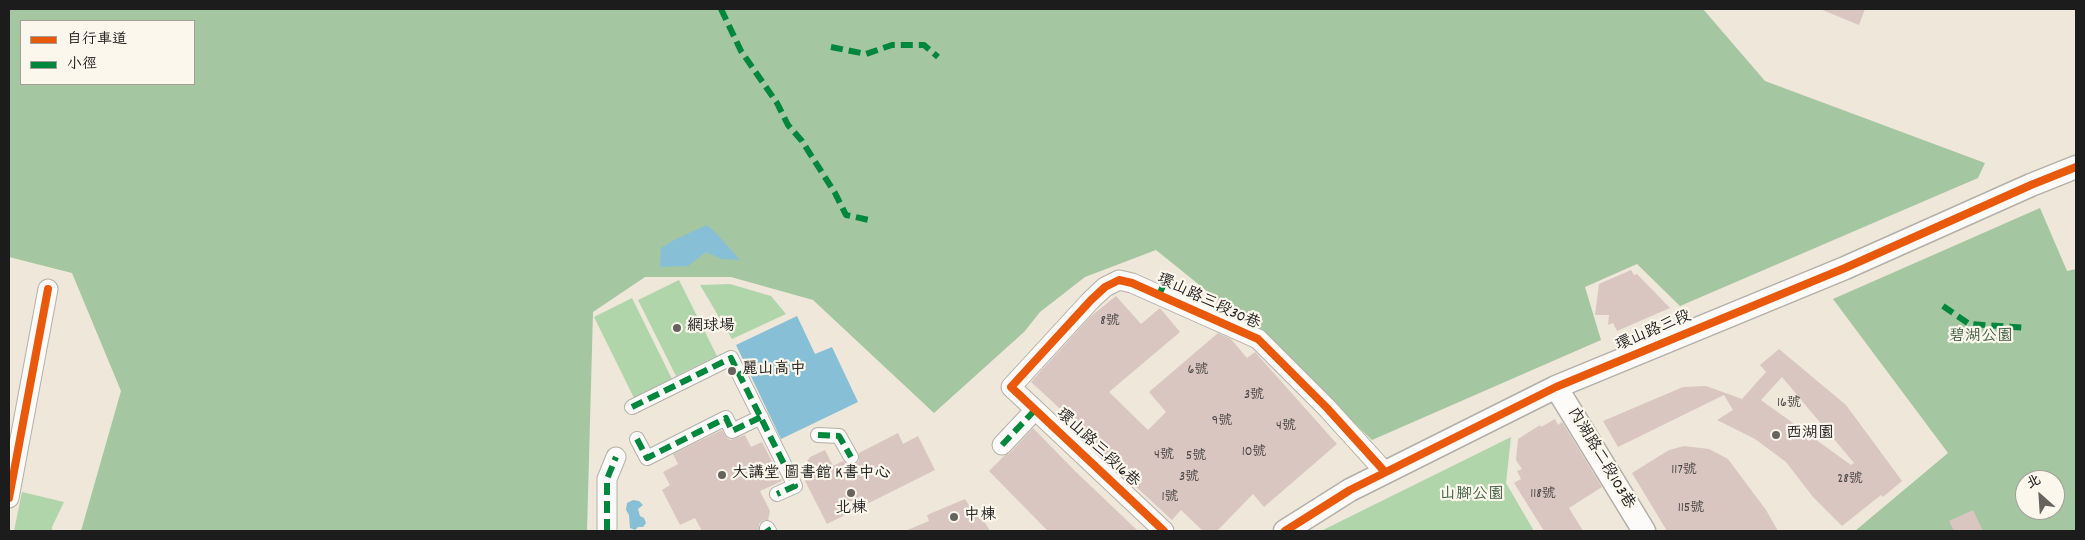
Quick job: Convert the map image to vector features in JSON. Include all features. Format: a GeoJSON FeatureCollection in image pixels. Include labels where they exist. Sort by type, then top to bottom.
{"type":"FeatureCollection","features":[{"type":"Feature","properties":{"kind":"street","name":"環山路三段"},"geometry":{"type":"LineString","coordinates":[[1285,531],[1350,490],[1556,387],[1844,268],[2076,167]]}},
{"type":"Feature","properties":{"kind":"street","name":"環山路三段30巷"},"geometry":{"type":"LineString","coordinates":[[1011,387],[1090,300],[1105,287],[1119,280],[1132,283],[1258,340],[1327,408],[1385,472]]}},
{"type":"Feature","properties":{"kind":"street"},"geometry":{"type":"LineString","coordinates":[[9,498],[48,289]]}},
{"type":"Feature","properties":{"kind":"street"},"geometry":{"type":"LineString","coordinates":[[632,407],[731,358],[795,486],[777,494]]}},
{"type":"Feature","properties":{"kind":"street","name":"環山路三段16巷"},"geometry":{"type":"LineString","coordinates":[[1011,387],[1164,531]]}},
{"type":"Feature","properties":{"kind":"street","name":"內湖路二段103巷"},"geometry":{"type":"LineString","coordinates":[[1556,387],[1644,531]]}},
{"type":"Feature","properties":{"kind":"street"},"geometry":{"type":"LineString","coordinates":[[1002,445],[1035,410]]}},
{"type":"Feature","properties":{"kind":"street"},"geometry":{"type":"LineString","coordinates":[[637,439],[647,458],[726,418],[732,431],[760,417]]}},
{"type":"Feature","properties":{"kind":"street"},"geometry":{"type":"LineString","coordinates":[[818,436],[839,436],[851,457]]}},
{"type":"Feature","properties":{"kind":"street"},"geometry":{"type":"LineString","coordinates":[[608,531],[607,479],[616,457]]}},
{"type":"Feature","properties":{"kind":"green space"},"geometry":{"type":"Polygon","coordinates":[[[9,9],[1703,9],[1765,81],[1985,163],[1978,178],[1680,306],[1637,264],[1585,287],[1601,340],[1372,440],[1259,333],[1156,250],[1085,277],[1040,312],[1024,332],[934,413],[813,300],[731,277],[645,277],[593,312],[587,531],[81,531],[121,391],[72,273],[9,257],[9,9]]]}},
{"type":"Feature","properties":{"kind":"green space","name":"碧湖公園"},"geometry":{"type":"Polygon","coordinates":[[[2040,208],[2067,271],[2076,269],[2076,531],[1855,531],[1948,453],[1833,299],[2040,208]]]}},
{"type":"Feature","properties":{"kind":"green space","name":"網球場"},"geometry":{"type":"Polygon","coordinates":[[[679,280],[717,356],[676,376],[638,300],[679,280]]]}},
{"type":"Feature","properties":{"kind":"green space"},"geometry":{"type":"Polygon","coordinates":[[[730,284],[771,296],[786,314],[732,339],[700,285],[730,284]]]}},
{"type":"Feature","properties":{"kind":"green space"},"geometry":{"type":"Polygon","coordinates":[[[632,298],[672,379],[634,398],[594,317],[632,298]]]}},
{"type":"Feature","properties":{"kind":"green space","name":"山腳公園"},"geometry":{"type":"Polygon","coordinates":[[[1511,437],[1506,483],[1534,531],[1321,531],[1511,437]]]}},
{"type":"Feature","properties":{"kind":"green space"},"geometry":{"type":"Polygon","coordinates":[[[22,492],[64,502],[52,527],[52,531],[14,531],[22,492]]]}},
{"type":"Feature","properties":{"kind":"water"},"geometry":{"type":"Polygon","coordinates":[[[707,225],[740,260],[722,259],[706,252],[688,266],[660,267],[661,248],[707,225]]]}},
{"type":"Feature","properties":{"kind":"water"},"geometry":{"type":"Polygon","coordinates":[[[797,316],[815,354],[832,347],[858,402],[781,439],[736,345],[797,316]]]}},
{"type":"Feature","properties":{"kind":"water"},"geometry":{"type":"Polygon","coordinates":[[[633,500],[639,501],[643,505],[638,509],[640,516],[644,518],[646,523],[643,527],[638,527],[635,530],[630,528],[629,515],[626,510],[627,503],[633,500]]]}},
{"type":"Feature","properties":{"kind":"building"},"geometry":{"type":"Polygon","coordinates":[[[1820,9],[1865,9],[1859,25],[1820,9]]]}},
{"type":"Feature","properties":{"kind":"building"},"geometry":{"type":"Polygon","coordinates":[[[1631,270],[1670,308],[1617,331],[1613,323],[1608,325],[1609,315],[1595,315],[1599,284],[1631,270]]]}},
{"type":"Feature","properties":{"kind":"building"},"geometry":{"type":"Polygon","coordinates":[[[1116,296],[1141,324],[1160,308],[1180,332],[1109,392],[1148,430],[1166,412],[1149,392],[1218,333],[1231,339],[1247,358],[1255,352],[1337,444],[1264,507],[1253,494],[1217,531],[1203,531],[1181,510],[1172,520],[1133,484],[1031,382],[1090,317],[1116,296]]]}},
{"type":"Feature","properties":{"kind":"building","name":"西湖園"},"geometry":{"type":"Polygon","coordinates":[[[1779,349],[1846,405],[1902,481],[1842,526],[1813,497],[1786,462],[1755,439],[1717,420],[1733,410],[1724,395],[1618,447],[1603,421],[1683,387],[1706,386],[1742,399],[1766,372],[1760,365],[1779,349]],[[1782,377],[1761,400],[1851,465],[1854,463],[1782,377]]]}},
{"type":"Feature","properties":{"kind":"building"},"geometry":{"type":"Polygon","coordinates":[[[1555,419],[1558,425],[1562,422],[1602,487],[1569,508],[1583,531],[1544,531],[1514,483],[1521,479],[1517,471],[1522,469],[1516,460],[1518,439],[1540,425],[1541,427],[1555,419]]]}},
{"type":"Feature","properties":{"kind":"building"},"geometry":{"type":"Polygon","coordinates":[[[1033,428],[1138,531],[1048,531],[989,471],[1004,456],[1010,453],[1033,428]]]}},
{"type":"Feature","properties":{"kind":"building","name":"大講堂 圖書館 K書中心"},"geometry":{"type":"Polygon","coordinates":[[[722,430],[730,440],[745,435],[751,447],[762,442],[782,481],[760,491],[770,511],[768,520],[763,520],[759,524],[759,531],[702,531],[695,518],[680,525],[662,490],[670,485],[663,472],[678,464],[673,454],[722,430]]]}},
{"type":"Feature","properties":{"kind":"building","name":"北棟"},"geometry":{"type":"Polygon","coordinates":[[[898,433],[903,444],[918,436],[935,470],[827,524],[803,477],[804,466],[810,457],[825,450],[833,466],[843,461],[847,465],[855,465],[859,461],[859,453],[898,433]]]}},
{"type":"Feature","properties":{"kind":"building"},"geometry":{"type":"Polygon","coordinates":[[[1684,446],[1709,449],[1728,459],[1766,510],[1778,531],[1667,531],[1632,473],[1669,450],[1684,446]]]}},
{"type":"Feature","properties":{"kind":"building","name":"中棟"},"geometry":{"type":"Polygon","coordinates":[[[965,499],[975,514],[983,519],[990,531],[905,531],[929,521],[927,515],[965,499]]]}},
{"type":"Feature","properties":{"kind":"building"},"geometry":{"type":"Polygon","coordinates":[[[1973,510],[1983,531],[1954,531],[1949,521],[1973,510]]]}},
{"type":"Feature","properties":{"kind":"marked path"},"geometry":{"type":"LineString","coordinates":[[721,9],[741,51],[777,103],[788,125],[802,141],[835,193],[846,215],[869,220]]}},
{"type":"Feature","properties":{"kind":"marked path"},"geometry":{"type":"LineString","coordinates":[[831,47],[866,54],[892,45],[924,45],[938,57]]}},
{"type":"Feature","properties":{"kind":"marked path"},"geometry":{"type":"LineString","coordinates":[[1159,295],[1163,286],[1163,277]]}},
{"type":"Feature","properties":{"kind":"marked path"},"geometry":{"type":"LineString","coordinates":[[1943,306],[1969,324],[2027,328]]}},
{"type":"Feature","properties":{"kind":"marked path"},"geometry":{"type":"LineString","coordinates":[[632,407],[731,358],[795,486],[777,494]]}},
{"type":"Feature","properties":{"kind":"marked path"},"geometry":{"type":"LineString","coordinates":[[1002,445],[1035,410]]}},
{"type":"Feature","properties":{"kind":"marked path"},"geometry":{"type":"LineString","coordinates":[[637,439],[647,458],[726,418],[732,431],[761,417]]}},
{"type":"Feature","properties":{"kind":"marked path"},"geometry":{"type":"LineString","coordinates":[[818,435],[839,436],[851,457]]}},
{"type":"Feature","properties":{"kind":"marked path"},"geometry":{"type":"LineString","coordinates":[[607,531],[607,479],[616,457]]}},
{"type":"Feature","properties":{"kind":"cycle path"},"geometry":{"type":"LineString","coordinates":[[1285,531],[1350,490],[1556,387],[1845,268],[2031,185],[2076,167]]}},
{"type":"Feature","properties":{"kind":"cycle path"},"geometry":{"type":"LineString","coordinates":[[1164,531],[1011,387],[1091,300],[1105,287],[1119,280],[1132,283],[1258,339],[1327,408],[1385,472]]}},
{"type":"Feature","properties":{"kind":"cycle path"},"geometry":{"type":"LineString","coordinates":[[9,498],[48,289]]}},
{"type":"Feature","properties":{"kind":"place","name":"網球場"},"geometry":{"type":"Point","coordinates":[677,328]}},
{"type":"Feature","properties":{"kind":"place","name":"麗山高中"},"geometry":{"type":"Point","coordinates":[732,371]}},
{"type":"Feature","properties":{"kind":"place","name":"西湖園"},"geometry":{"type":"Point","coordinates":[1776,435]}},
{"type":"Feature","properties":{"kind":"place","name":"大講堂 圖書館 K書中心"},"geometry":{"type":"Point","coordinates":[722,475]}},
{"type":"Feature","properties":{"kind":"place","name":"北棟"},"geometry":{"type":"Point","coordinates":[851,493]}},
{"type":"Feature","properties":{"kind":"place","name":"中棟"},"geometry":{"type":"Point","coordinates":[954,517]}}]}
